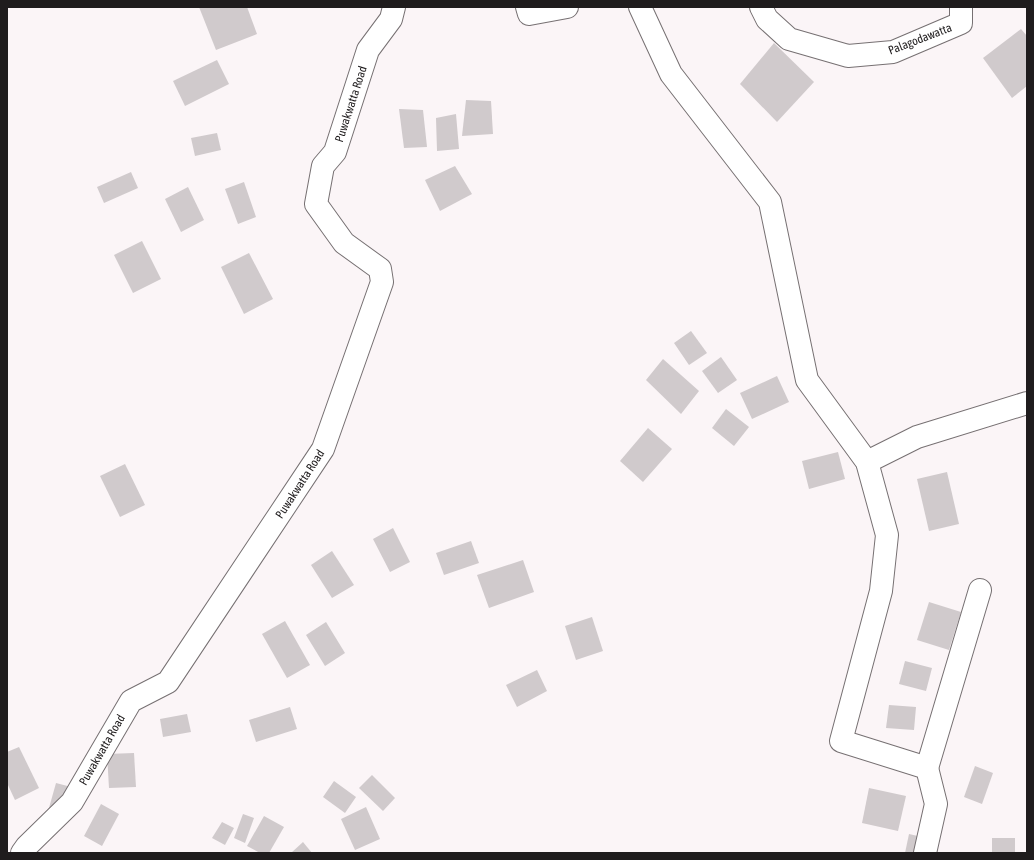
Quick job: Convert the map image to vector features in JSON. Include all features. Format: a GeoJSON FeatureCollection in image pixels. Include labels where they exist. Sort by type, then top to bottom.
{"type":"FeatureCollection","features":[{"type":"Feature","properties":{"kind":"street","name":"Puwakwatta Road"},"geometry":{"type":"LineString","coordinates":[[22,853],[27,846],[72,802],[130,701],[168,682],[323,449],[382,282],[380,269],[344,243],[316,204],[323,166],[335,152],[368,50],[391,19],[394,7]]}},
{"type":"Feature","properties":{"kind":"street"},"geometry":{"type":"LineString","coordinates":[[527,7],[529,14],[567,7]]}},
{"type":"Feature","properties":{"kind":"street"},"geometry":{"type":"LineString","coordinates":[[640,7],[671,74],[770,202],[807,380],[867,462],[886,535],[886,542],[881,591],[841,741],[927,768]]}},
{"type":"Feature","properties":{"kind":"street","name":"Palagodawatta"},"geometry":{"type":"LineString","coordinates":[[761,7],[767,19],[789,39],[848,56],[893,52],[961,23],[961,7]]}},
{"type":"Feature","properties":{"kind":"street"},"geometry":{"type":"LineString","coordinates":[[867,462],[917,437],[1027,403]]}},
{"type":"Feature","properties":{"kind":"street"},"geometry":{"type":"LineString","coordinates":[[925,853],[936,804],[927,768],[980,590]]}},
{"type":"Feature","properties":{"kind":"building"},"geometry":{"type":"Polygon","coordinates":[[[199,7],[247,7],[257,34],[216,50],[199,7]]]}},
{"type":"Feature","properties":{"kind":"building"},"geometry":{"type":"Polygon","coordinates":[[[1021,29],[1027,36],[1027,86],[1012,98],[983,58],[1021,29]]]}},
{"type":"Feature","properties":{"kind":"building"},"geometry":{"type":"Polygon","coordinates":[[[774,43],[814,82],[777,122],[740,84],[774,43]]]}},
{"type":"Feature","properties":{"kind":"building"},"geometry":{"type":"Polygon","coordinates":[[[217,60],[229,84],[185,106],[173,81],[217,60]]]}},
{"type":"Feature","properties":{"kind":"building"},"geometry":{"type":"Polygon","coordinates":[[[466,100],[491,101],[493,134],[462,136],[466,100]]]}},
{"type":"Feature","properties":{"kind":"building"},"geometry":{"type":"Polygon","coordinates":[[[399,109],[423,110],[427,147],[404,148],[399,109]]]}},
{"type":"Feature","properties":{"kind":"building"},"geometry":{"type":"Polygon","coordinates":[[[456,114],[459,149],[437,151],[436,118],[456,114]]]}},
{"type":"Feature","properties":{"kind":"building"},"geometry":{"type":"Polygon","coordinates":[[[217,133],[221,150],[195,156],[191,138],[217,133]]]}},
{"type":"Feature","properties":{"kind":"building"},"geometry":{"type":"Polygon","coordinates":[[[455,166],[472,194],[440,211],[425,180],[455,166]]]}},
{"type":"Feature","properties":{"kind":"building"},"geometry":{"type":"Polygon","coordinates":[[[131,172],[138,188],[104,203],[97,187],[131,172]]]}},
{"type":"Feature","properties":{"kind":"building"},"geometry":{"type":"Polygon","coordinates":[[[244,182],[256,217],[238,224],[225,189],[244,182]]]}},
{"type":"Feature","properties":{"kind":"building"},"geometry":{"type":"Polygon","coordinates":[[[188,187],[204,220],[181,232],[165,199],[188,187]]]}},
{"type":"Feature","properties":{"kind":"building"},"geometry":{"type":"Polygon","coordinates":[[[142,241],[161,279],[133,293],[114,255],[142,241]]]}},
{"type":"Feature","properties":{"kind":"building"},"geometry":{"type":"Polygon","coordinates":[[[249,253],[273,299],[244,314],[221,267],[249,253]]]}},
{"type":"Feature","properties":{"kind":"building"},"geometry":{"type":"Polygon","coordinates":[[[691,331],[707,353],[689,365],[674,343],[691,331]]]}},
{"type":"Feature","properties":{"kind":"building"},"geometry":{"type":"Polygon","coordinates":[[[721,357],[737,380],[718,393],[702,371],[721,357]]]}},
{"type":"Feature","properties":{"kind":"building"},"geometry":{"type":"Polygon","coordinates":[[[663,359],[699,391],[681,414],[646,380],[663,359]]]}},
{"type":"Feature","properties":{"kind":"building"},"geometry":{"type":"Polygon","coordinates":[[[777,376],[789,402],[752,419],[740,393],[777,376]]]}},
{"type":"Feature","properties":{"kind":"building"},"geometry":{"type":"Polygon","coordinates":[[[726,409],[749,427],[734,446],[712,428],[726,409]]]}},
{"type":"Feature","properties":{"kind":"building"},"geometry":{"type":"Polygon","coordinates":[[[648,428],[672,449],[643,482],[620,461],[648,428]]]}},
{"type":"Feature","properties":{"kind":"building"},"geometry":{"type":"Polygon","coordinates":[[[838,452],[845,479],[809,489],[802,461],[838,452]]]}},
{"type":"Feature","properties":{"kind":"building"},"geometry":{"type":"Polygon","coordinates":[[[125,464],[145,505],[120,517],[100,476],[125,464]]]}},
{"type":"Feature","properties":{"kind":"building"},"geometry":{"type":"Polygon","coordinates":[[[947,472],[959,524],[929,531],[917,479],[947,472]]]}},
{"type":"Feature","properties":{"kind":"building"},"geometry":{"type":"Polygon","coordinates":[[[393,528],[410,562],[390,572],[373,539],[393,528]]]}},
{"type":"Feature","properties":{"kind":"building"},"geometry":{"type":"Polygon","coordinates":[[[471,541],[479,563],[444,575],[436,553],[471,541]]]}},
{"type":"Feature","properties":{"kind":"building"},"geometry":{"type":"Polygon","coordinates":[[[332,551],[354,585],[332,598],[311,565],[332,551]]]}},
{"type":"Feature","properties":{"kind":"building"},"geometry":{"type":"Polygon","coordinates":[[[523,560],[534,592],[489,608],[477,575],[523,560]]]}},
{"type":"Feature","properties":{"kind":"building"},"geometry":{"type":"Polygon","coordinates":[[[929,602],[961,612],[949,650],[917,640],[929,602]]]}},
{"type":"Feature","properties":{"kind":"building"},"geometry":{"type":"Polygon","coordinates":[[[592,617],[603,651],[576,660],[565,626],[592,617]]]}},
{"type":"Feature","properties":{"kind":"building"},"geometry":{"type":"Polygon","coordinates":[[[285,621],[310,665],[287,678],[262,634],[285,621]]]}},
{"type":"Feature","properties":{"kind":"building"},"geometry":{"type":"Polygon","coordinates":[[[326,622],[345,653],[325,666],[306,635],[326,622]]]}},
{"type":"Feature","properties":{"kind":"building"},"geometry":{"type":"Polygon","coordinates":[[[905,661],[932,668],[926,691],[899,684],[905,661]]]}},
{"type":"Feature","properties":{"kind":"building"},"geometry":{"type":"Polygon","coordinates":[[[537,670],[547,691],[517,707],[506,685],[537,670]]]}},
{"type":"Feature","properties":{"kind":"building"},"geometry":{"type":"Polygon","coordinates":[[[889,705],[916,707],[914,730],[886,728],[889,705]]]}},
{"type":"Feature","properties":{"kind":"building"},"geometry":{"type":"Polygon","coordinates":[[[290,707],[297,729],[256,742],[249,720],[290,707]]]}},
{"type":"Feature","properties":{"kind":"building"},"geometry":{"type":"Polygon","coordinates":[[[187,714],[191,732],[163,737],[160,719],[187,714]]]}},
{"type":"Feature","properties":{"kind":"building"},"geometry":{"type":"Polygon","coordinates":[[[19,747],[39,788],[15,800],[7,783],[7,752],[19,747]]]}},
{"type":"Feature","properties":{"kind":"building"},"geometry":{"type":"Polygon","coordinates":[[[134,753],[136,787],[109,788],[107,754],[134,753]]]}},
{"type":"Feature","properties":{"kind":"building"},"geometry":{"type":"Polygon","coordinates":[[[975,766],[993,773],[982,804],[964,797],[975,766]]]}},
{"type":"Feature","properties":{"kind":"building"},"geometry":{"type":"Polygon","coordinates":[[[372,775],[395,798],[383,811],[359,788],[372,775]]]}},
{"type":"Feature","properties":{"kind":"building"},"geometry":{"type":"Polygon","coordinates":[[[334,781],[356,797],[345,813],[323,797],[334,781]]]}},
{"type":"Feature","properties":{"kind":"building"},"geometry":{"type":"Polygon","coordinates":[[[56,783],[75,788],[47,815],[56,783]]]}},
{"type":"Feature","properties":{"kind":"building"},"geometry":{"type":"Polygon","coordinates":[[[869,788],[906,796],[898,831],[862,823],[869,788]]]}},
{"type":"Feature","properties":{"kind":"building"},"geometry":{"type":"Polygon","coordinates":[[[101,804],[119,814],[102,846],[84,836],[101,804]]]}},
{"type":"Feature","properties":{"kind":"building"},"geometry":{"type":"Polygon","coordinates":[[[366,807],[380,839],[355,850],[341,819],[366,807]]]}},
{"type":"Feature","properties":{"kind":"building"},"geometry":{"type":"Polygon","coordinates":[[[243,814],[254,818],[245,843],[234,838],[243,814]]]}},
{"type":"Feature","properties":{"kind":"building"},"geometry":{"type":"Polygon","coordinates":[[[264,816],[284,827],[269,853],[260,853],[247,846],[264,816]]]}},
{"type":"Feature","properties":{"kind":"building"},"geometry":{"type":"Polygon","coordinates":[[[222,822],[234,828],[225,845],[212,838],[222,822]]]}},
{"type":"Feature","properties":{"kind":"building"},"geometry":{"type":"Polygon","coordinates":[[[909,834],[931,839],[928,853],[905,853],[909,834]]]}},
{"type":"Feature","properties":{"kind":"building"},"geometry":{"type":"Polygon","coordinates":[[[992,838],[1015,838],[1015,853],[992,853],[992,838]]]}},
{"type":"Feature","properties":{"kind":"building"},"geometry":{"type":"Polygon","coordinates":[[[303,842],[312,853],[291,853],[303,842]]]}}]}
